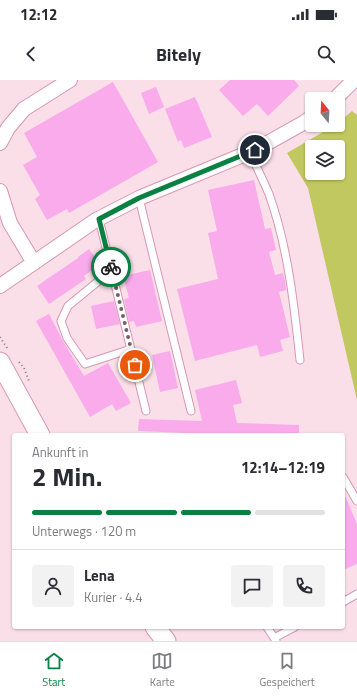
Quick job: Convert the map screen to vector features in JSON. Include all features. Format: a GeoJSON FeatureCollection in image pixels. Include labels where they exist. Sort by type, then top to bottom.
{"type":"FeatureCollection","features":[{"type":"Feature","properties":{"kind":"street"},"geometry":{"type":"LineString","coordinates":[[0,143],[8,128],[24,109],[70,80]]}},
{"type":"Feature","properties":{"kind":"street"},"geometry":{"type":"LineString","coordinates":[[342,92],[354,80]]}},
{"type":"Feature","properties":{"kind":"street"},"geometry":{"type":"LineString","coordinates":[[0,286],[99,219],[139,198],[250,152],[305,122]]}},
{"type":"Feature","properties":{"kind":"street"},"geometry":{"type":"LineString","coordinates":[[0,191],[10,223],[34,263]]}},
{"type":"Feature","properties":{"kind":"street"},"geometry":{"type":"LineString","coordinates":[[0,362],[39,433]]}},
{"type":"Feature","properties":{"kind":"street"},"geometry":{"type":"LineString","coordinates":[[157,629],[166,641]]}},
{"type":"Feature","properties":{"kind":"lane"},"geometry":{"type":"LineString","coordinates":[[250,152],[269,194],[278,226],[291,283],[300,360]]}},
{"type":"Feature","properties":{"kind":"lane"},"geometry":{"type":"LineString","coordinates":[[139,198],[191,411]]}},
{"type":"Feature","properties":{"kind":"lane"},"geometry":{"type":"LineString","coordinates":[[99,219],[146,411]]}},
{"type":"Feature","properties":{"kind":"lane"},"geometry":{"type":"LineString","coordinates":[[112,270],[68,306],[61,321],[68,338],[85,364],[131,349]]}},
{"type":"Feature","properties":{"kind":"lane"},"geometry":{"type":"LineString","coordinates":[[345,480],[357,500]]}},
{"type":"Feature","properties":{"kind":"lane"},"geometry":{"type":"LineString","coordinates":[[345,601],[357,594]]}},
{"type":"Feature","properties":{"kind":"lane"},"geometry":{"type":"LineString","coordinates":[[268,629],[275,639],[292,629]]}},
{"type":"Feature","properties":{"kind":"green space"},"geometry":{"type":"Polygon","coordinates":[[[352,111],[357,115],[357,400],[308,188],[287,153],[305,142],[305,180],[345,180],[345,140],[309,140],[323,132],[345,132],[345,117],[352,111]]]}},
{"type":"Feature","properties":{"kind":"building"},"geometry":{"type":"Polygon","coordinates":[[[230,80],[294,80],[299,86],[268,116],[257,104],[243,116],[219,90],[230,80]]]}},
{"type":"Feature","properties":{"kind":"building"},"geometry":{"type":"Polygon","coordinates":[[[113,82],[158,162],[69,213],[67,209],[47,220],[35,199],[40,195],[23,165],[37,157],[24,133],[113,82]]]}},
{"type":"Feature","properties":{"kind":"building"},"geometry":{"type":"Polygon","coordinates":[[[156,87],[164,107],[149,114],[141,93],[156,87]]]}},
{"type":"Feature","properties":{"kind":"building"},"geometry":{"type":"Polygon","coordinates":[[[195,97],[212,137],[184,148],[181,140],[178,142],[165,109],[195,97]]]}},
{"type":"Feature","properties":{"kind":"building"},"geometry":{"type":"Polygon","coordinates":[[[254,180],[265,229],[271,228],[276,250],[269,252],[275,275],[283,273],[285,281],[286,290],[279,292],[290,337],[280,340],[283,351],[260,357],[257,345],[195,361],[177,289],[218,279],[208,233],[217,231],[208,190],[254,180]]]}},
{"type":"Feature","properties":{"kind":"building"},"geometry":{"type":"Polygon","coordinates":[[[89,249],[100,264],[84,276],[86,279],[49,304],[37,286],[89,249]]]}},
{"type":"Feature","properties":{"kind":"building"},"geometry":{"type":"Polygon","coordinates":[[[150,270],[162,321],[136,327],[134,321],[129,322],[124,299],[129,298],[123,276],[150,270]]]}},
{"type":"Feature","properties":{"kind":"building"},"geometry":{"type":"Polygon","coordinates":[[[114,301],[120,324],[96,329],[91,306],[114,301]]]}},
{"type":"Feature","properties":{"kind":"building"},"geometry":{"type":"Polygon","coordinates":[[[49,314],[84,376],[108,363],[131,403],[116,411],[112,404],[90,417],[36,321],[49,314]]]}},
{"type":"Feature","properties":{"kind":"building"},"geometry":{"type":"Polygon","coordinates":[[[170,351],[178,388],[160,392],[152,355],[170,351]]]}},
{"type":"Feature","properties":{"kind":"building"},"geometry":{"type":"Polygon","coordinates":[[[236,380],[242,403],[233,405],[237,423],[299,425],[299,433],[186,433],[138,431],[139,419],[202,421],[195,390],[236,380]]]}},
{"type":"Feature","properties":{"kind":"building"},"geometry":{"type":"Polygon","coordinates":[[[345,496],[357,524],[357,564],[345,569],[345,496]]]}},
{"type":"Feature","properties":{"kind":"way so far"},"geometry":{"type":"LineString","coordinates":[[111,267],[135,365]]}},
{"type":"Feature","properties":{"kind":"route"},"geometry":{"type":"LineString","coordinates":[[111,267],[99,219],[139,198],[255,150]]}}]}
